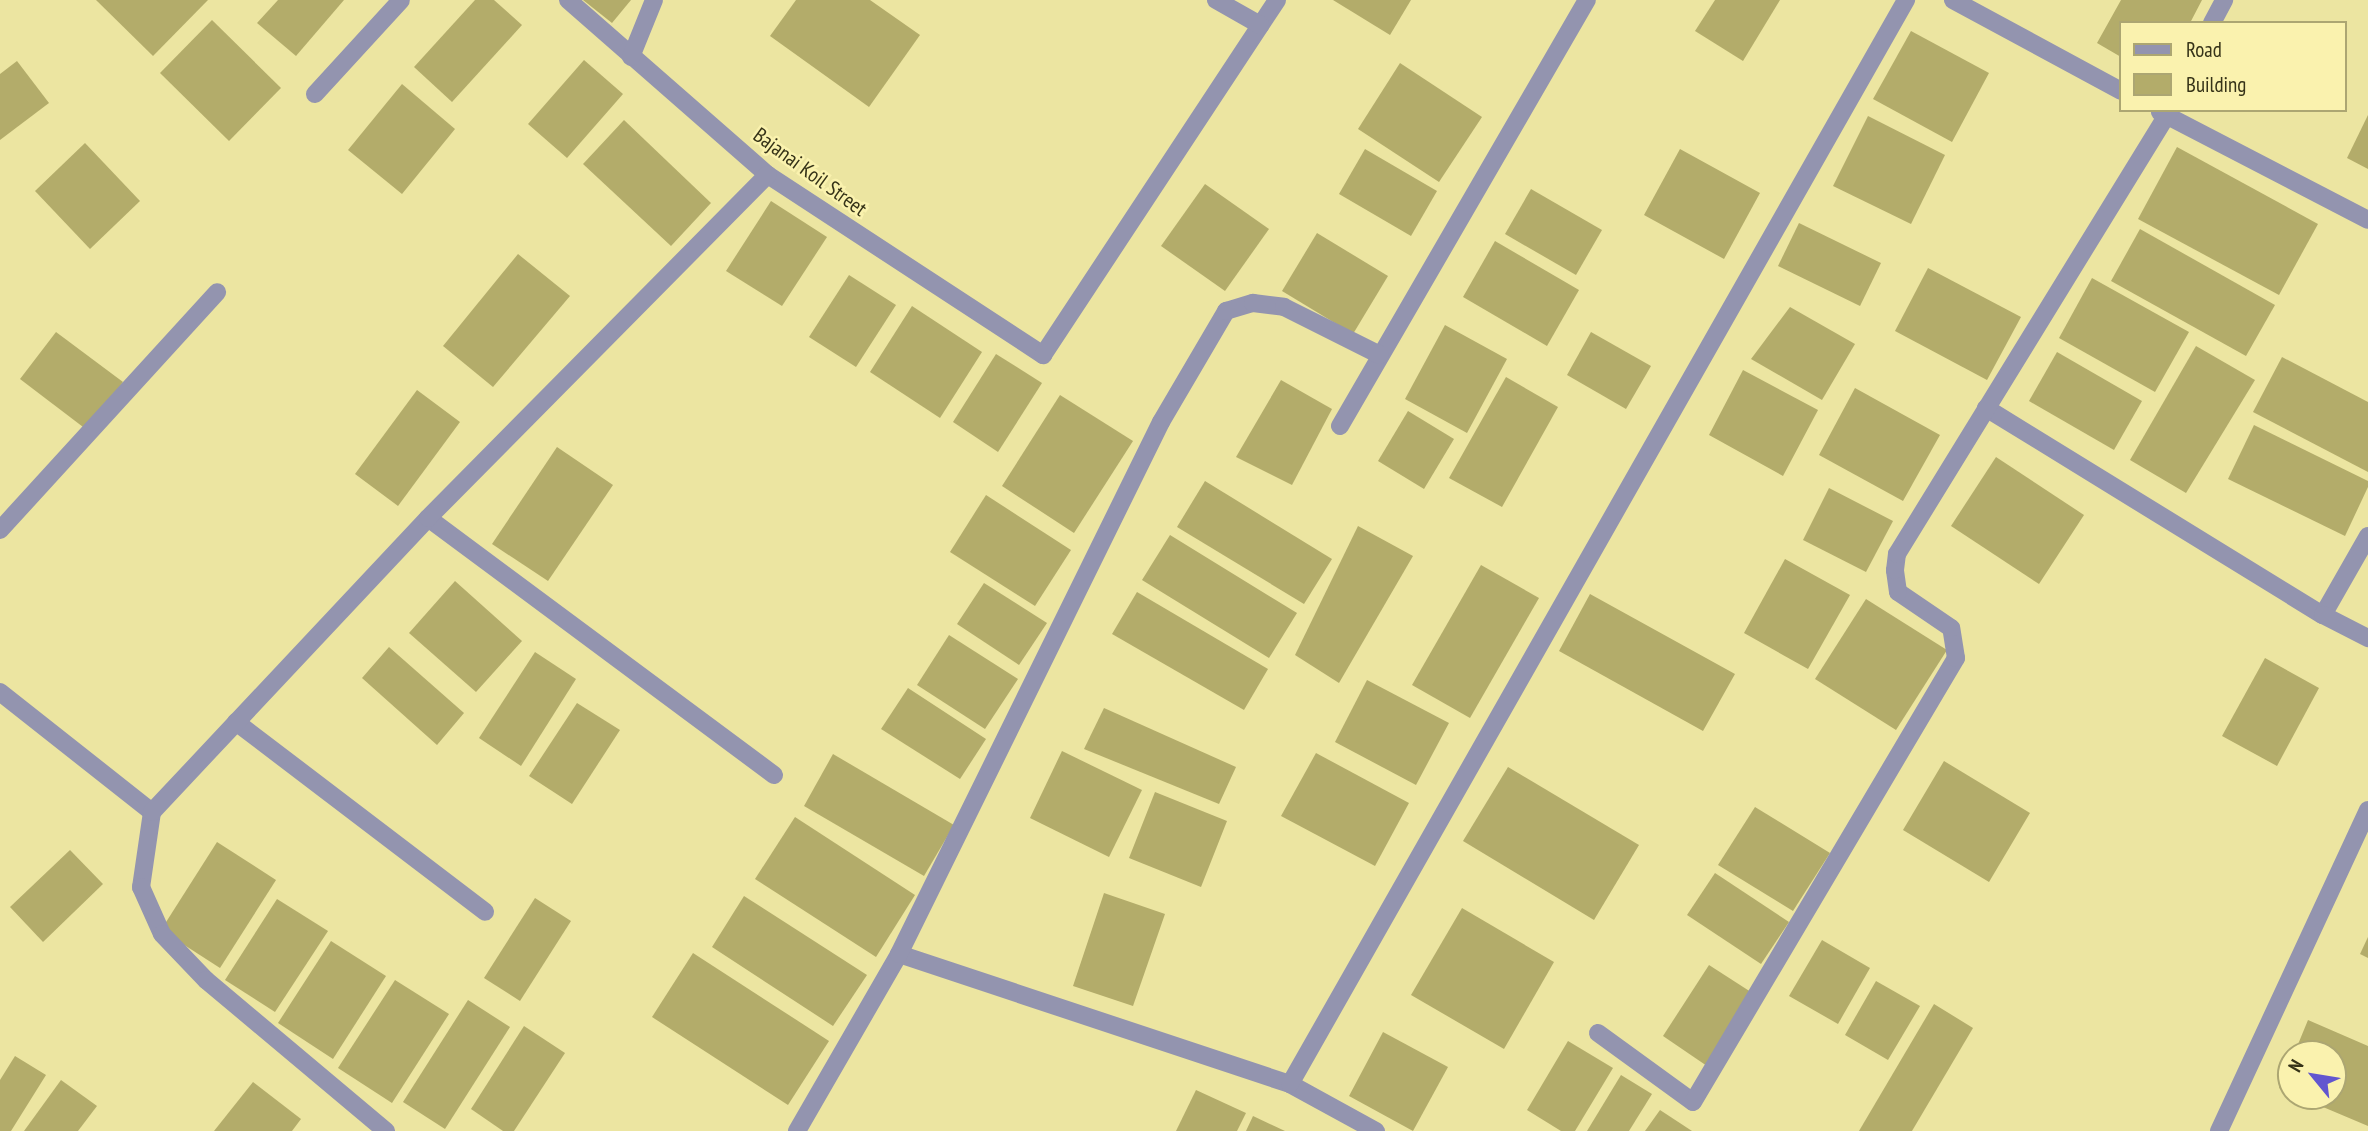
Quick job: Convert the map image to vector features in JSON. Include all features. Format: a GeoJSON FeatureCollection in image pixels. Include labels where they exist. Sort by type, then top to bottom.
{"type":"FeatureCollection","features":[{"type":"Feature","properties":{"kind":"street"},"geometry":{"type":"LineString","coordinates":[[315,94],[401,0]]}},
{"type":"Feature","properties":{"kind":"street","name":"Bajanai Koil Street"},"geometry":{"type":"LineString","coordinates":[[568,0],[768,175],[1043,355],[1260,25]]}},
{"type":"Feature","properties":{"kind":"street"},"geometry":{"type":"LineString","coordinates":[[631,57],[654,0]]}},
{"type":"Feature","properties":{"kind":"street"},"geometry":{"type":"LineString","coordinates":[[1216,0],[1260,25],[1277,0]]}},
{"type":"Feature","properties":{"kind":"street"},"geometry":{"type":"LineString","coordinates":[[1340,426],[1587,0]]}},
{"type":"Feature","properties":{"kind":"street"},"geometry":{"type":"LineString","coordinates":[[1290,1084],[1906,0]]}},
{"type":"Feature","properties":{"kind":"street"},"geometry":{"type":"LineString","coordinates":[[1953,0],[2120,90]]}},
{"type":"Feature","properties":{"kind":"street"},"geometry":{"type":"LineString","coordinates":[[2214,21],[2224,0]]}},
{"type":"Feature","properties":{"kind":"street"},"geometry":{"type":"LineString","coordinates":[[1598,1033],[1693,1101],[1956,658],[1951,628],[1898,592],[1895,570],[1897,554],[2165,112],[2368,220]]}},
{"type":"Feature","properties":{"kind":"street"},"geometry":{"type":"LineString","coordinates":[[386,1131],[206,979],[162,934],[141,887],[152,812],[429,518],[768,175]]}},
{"type":"Feature","properties":{"kind":"street"},"geometry":{"type":"LineString","coordinates":[[0,530],[217,292]]}},
{"type":"Feature","properties":{"kind":"street"},"geometry":{"type":"LineString","coordinates":[[797,1131],[899,954],[1161,422],[1226,311],[1253,303],[1284,307],[1380,355]]}},
{"type":"Feature","properties":{"kind":"street"},"geometry":{"type":"LineString","coordinates":[[1986,408],[2323,615],[2368,638]]}},
{"type":"Feature","properties":{"kind":"street"},"geometry":{"type":"LineString","coordinates":[[429,518],[774,775]]}},
{"type":"Feature","properties":{"kind":"street"},"geometry":{"type":"LineString","coordinates":[[2323,615],[2368,536]]}},
{"type":"Feature","properties":{"kind":"street"},"geometry":{"type":"LineString","coordinates":[[0,692],[152,812]]}},
{"type":"Feature","properties":{"kind":"street"},"geometry":{"type":"LineString","coordinates":[[236,722],[485,912]]}},
{"type":"Feature","properties":{"kind":"street"},"geometry":{"type":"LineString","coordinates":[[2219,1131],[2368,810]]}},
{"type":"Feature","properties":{"kind":"street"},"geometry":{"type":"LineString","coordinates":[[899,954],[1290,1084],[1376,1131]]}},
{"type":"Feature","properties":{"kind":"building"},"geometry":{"type":"Polygon","coordinates":[[[96,0],[208,0],[153,56],[96,0]]]}},
{"type":"Feature","properties":{"kind":"building"},"geometry":{"type":"Polygon","coordinates":[[[278,0],[344,0],[296,56],[257,23],[278,0]]]}},
{"type":"Feature","properties":{"kind":"building"},"geometry":{"type":"Polygon","coordinates":[[[475,0],[494,0],[522,25],[452,102],[414,67],[475,0]]]}},
{"type":"Feature","properties":{"kind":"building"},"geometry":{"type":"Polygon","coordinates":[[[583,0],[631,0],[612,23],[583,0]]]}},
{"type":"Feature","properties":{"kind":"building"},"geometry":{"type":"Polygon","coordinates":[[[796,0],[870,0],[920,35],[869,107],[770,36],[796,0]]]}},
{"type":"Feature","properties":{"kind":"building"},"geometry":{"type":"Polygon","coordinates":[[[1333,0],[1411,0],[1390,35],[1333,0]]]}},
{"type":"Feature","properties":{"kind":"building"},"geometry":{"type":"Polygon","coordinates":[[[1715,0],[1780,0],[1743,61],[1695,31],[1715,0]]]}},
{"type":"Feature","properties":{"kind":"building"},"geometry":{"type":"Polygon","coordinates":[[[2121,0],[2202,0],[2191,21],[2120,21],[2120,56],[2097,43],[2121,0]]]}},
{"type":"Feature","properties":{"kind":"building"},"geometry":{"type":"Polygon","coordinates":[[[212,20],[281,88],[229,141],[160,73],[212,20]]]}},
{"type":"Feature","properties":{"kind":"building"},"geometry":{"type":"Polygon","coordinates":[[[1911,31],[1989,73],[1952,142],[1873,99],[1911,31]]]}},
{"type":"Feature","properties":{"kind":"building"},"geometry":{"type":"Polygon","coordinates":[[[584,60],[623,94],[567,158],[528,124],[584,60]]]}},
{"type":"Feature","properties":{"kind":"building"},"geometry":{"type":"Polygon","coordinates":[[[17,61],[49,103],[0,140],[0,74],[17,61]]]}},
{"type":"Feature","properties":{"kind":"building"},"geometry":{"type":"Polygon","coordinates":[[[1400,63],[1482,117],[1439,182],[1358,129],[1400,63]]]}},
{"type":"Feature","properties":{"kind":"building"},"geometry":{"type":"Polygon","coordinates":[[[402,84],[455,129],[402,194],[348,150],[402,84]]]}},
{"type":"Feature","properties":{"kind":"building"},"geometry":{"type":"Polygon","coordinates":[[[2368,115],[2368,169],[2347,158],[2368,115]]]}},
{"type":"Feature","properties":{"kind":"building"},"geometry":{"type":"Polygon","coordinates":[[[1868,116],[1945,155],[1911,224],[1833,186],[1868,116]]]}},
{"type":"Feature","properties":{"kind":"building"},"geometry":{"type":"Polygon","coordinates":[[[624,120],[711,203],[671,246],[583,164],[624,120]]]}},
{"type":"Feature","properties":{"kind":"building"},"geometry":{"type":"Polygon","coordinates":[[[85,143],[140,201],[90,249],[35,191],[85,143]]]}},
{"type":"Feature","properties":{"kind":"building"},"geometry":{"type":"Polygon","coordinates":[[[2177,147],[2318,224],[2279,295],[2138,219],[2177,147]]]}},
{"type":"Feature","properties":{"kind":"building"},"geometry":{"type":"Polygon","coordinates":[[[1365,149],[1437,191],[1411,236],[1339,194],[1365,149]]]}},
{"type":"Feature","properties":{"kind":"building"},"geometry":{"type":"Polygon","coordinates":[[[1680,149],[1760,193],[1724,259],[1644,215],[1680,149]]]}},
{"type":"Feature","properties":{"kind":"building"},"geometry":{"type":"Polygon","coordinates":[[[1205,184],[1269,229],[1225,291],[1161,246],[1205,184]]]}},
{"type":"Feature","properties":{"kind":"building"},"geometry":{"type":"Polygon","coordinates":[[[1531,189],[1602,230],[1576,275],[1505,234],[1531,189]]]}},
{"type":"Feature","properties":{"kind":"building"},"geometry":{"type":"Polygon","coordinates":[[[771,201],[827,237],[782,306],[726,271],[771,201]]]}},
{"type":"Feature","properties":{"kind":"building"},"geometry":{"type":"Polygon","coordinates":[[[1799,223],[1881,263],[1860,306],[1778,266],[1799,223]]]}},
{"type":"Feature","properties":{"kind":"building"},"geometry":{"type":"Polygon","coordinates":[[[2140,229],[2275,305],[2246,356],[2111,281],[2140,229]]]}},
{"type":"Feature","properties":{"kind":"building"},"geometry":{"type":"Polygon","coordinates":[[[1317,233],[1388,276],[1353,334],[1282,291],[1317,233]]]}},
{"type":"Feature","properties":{"kind":"building"},"geometry":{"type":"Polygon","coordinates":[[[1495,241],[1579,290],[1547,346],[1463,297],[1495,241]]]}},
{"type":"Feature","properties":{"kind":"building"},"geometry":{"type":"Polygon","coordinates":[[[518,254],[570,296],[493,387],[443,346],[518,254]]]}},
{"type":"Feature","properties":{"kind":"building"},"geometry":{"type":"Polygon","coordinates":[[[1928,268],[2021,317],[1987,380],[1895,331],[1928,268]]]}},
{"type":"Feature","properties":{"kind":"building"},"geometry":{"type":"Polygon","coordinates":[[[849,275],[896,305],[856,367],[809,337],[849,275]]]}},
{"type":"Feature","properties":{"kind":"building"},"geometry":{"type":"Polygon","coordinates":[[[2092,278],[2189,332],[2155,392],[2059,338],[2092,278]]]}},
{"type":"Feature","properties":{"kind":"building"},"geometry":{"type":"Polygon","coordinates":[[[912,306],[982,352],[940,418],[870,372],[912,306]]]}},
{"type":"Feature","properties":{"kind":"building"},"geometry":{"type":"Polygon","coordinates":[[[1790,307],[1855,344],[1822,400],[1751,359],[1790,307]]]}},
{"type":"Feature","properties":{"kind":"building"},"geometry":{"type":"Polygon","coordinates":[[[1445,325],[1507,359],[1467,433],[1405,399],[1445,325]]]}},
{"type":"Feature","properties":{"kind":"building"},"geometry":{"type":"Polygon","coordinates":[[[56,332],[123,382],[87,430],[20,379],[56,332]]]}},
{"type":"Feature","properties":{"kind":"building"},"geometry":{"type":"Polygon","coordinates":[[[1591,332],[1651,366],[1626,409],[1567,375],[1591,332]]]}},
{"type":"Feature","properties":{"kind":"building"},"geometry":{"type":"Polygon","coordinates":[[[2196,346],[2255,380],[2186,493],[2130,460],[2196,346]]]}},
{"type":"Feature","properties":{"kind":"building"},"geometry":{"type":"Polygon","coordinates":[[[2057,352],[2142,401],[2114,450],[2029,401],[2057,352]]]}},
{"type":"Feature","properties":{"kind":"building"},"geometry":{"type":"Polygon","coordinates":[[[996,354],[1042,383],[998,452],[953,422],[996,354]]]}},
{"type":"Feature","properties":{"kind":"building"},"geometry":{"type":"Polygon","coordinates":[[[2282,357],[2368,402],[2368,472],[2253,412],[2282,357]]]}},
{"type":"Feature","properties":{"kind":"building"},"geometry":{"type":"Polygon","coordinates":[[[1743,370],[1818,410],[1783,476],[1709,435],[1743,370]]]}},
{"type":"Feature","properties":{"kind":"building"},"geometry":{"type":"Polygon","coordinates":[[[1506,377],[1558,407],[1502,507],[1449,478],[1506,377]]]}},
{"type":"Feature","properties":{"kind":"building"},"geometry":{"type":"Polygon","coordinates":[[[1281,380],[1332,409],[1292,485],[1236,457],[1281,380]]]}},
{"type":"Feature","properties":{"kind":"building"},"geometry":{"type":"Polygon","coordinates":[[[1855,388],[1940,435],[1903,501],[1819,455],[1855,388]]]}},
{"type":"Feature","properties":{"kind":"building"},"geometry":{"type":"Polygon","coordinates":[[[417,390],[460,422],[398,506],[355,474],[417,390]]]}},
{"type":"Feature","properties":{"kind":"building"},"geometry":{"type":"Polygon","coordinates":[[[1060,395],[1133,441],[1074,533],[1002,486],[1060,395]]]}},
{"type":"Feature","properties":{"kind":"building"},"geometry":{"type":"Polygon","coordinates":[[[1408,411],[1454,439],[1424,489],[1378,461],[1408,411]]]}},
{"type":"Feature","properties":{"kind":"building"},"geometry":{"type":"Polygon","coordinates":[[[2254,425],[2368,481],[2368,487],[2345,536],[2228,479],[2254,425]]]}},
{"type":"Feature","properties":{"kind":"building"},"geometry":{"type":"Polygon","coordinates":[[[557,447],[613,485],[548,581],[492,544],[557,447]]]}},
{"type":"Feature","properties":{"kind":"building"},"geometry":{"type":"Polygon","coordinates":[[[1996,457],[2084,515],[2039,584],[1951,526],[1996,457]]]}},
{"type":"Feature","properties":{"kind":"building"},"geometry":{"type":"Polygon","coordinates":[[[1205,481],[1332,559],[1304,604],[1177,527],[1205,481]]]}},
{"type":"Feature","properties":{"kind":"building"},"geometry":{"type":"Polygon","coordinates":[[[1829,488],[1893,521],[1866,572],[1803,540],[1829,488]]]}},
{"type":"Feature","properties":{"kind":"building"},"geometry":{"type":"Polygon","coordinates":[[[986,495],[1071,550],[1035,606],[950,552],[986,495]]]}},
{"type":"Feature","properties":{"kind":"building"},"geometry":{"type":"Polygon","coordinates":[[[1358,526],[1413,556],[1339,683],[1295,655],[1358,526]]]}},
{"type":"Feature","properties":{"kind":"building"},"geometry":{"type":"Polygon","coordinates":[[[1170,535],[1297,613],[1269,658],[1142,580],[1170,535]]]}},
{"type":"Feature","properties":{"kind":"building"},"geometry":{"type":"Polygon","coordinates":[[[1785,559],[1850,595],[1808,669],[1744,633],[1785,559]]]}},
{"type":"Feature","properties":{"kind":"building"},"geometry":{"type":"Polygon","coordinates":[[[1481,565],[1539,598],[1470,718],[1412,685],[1481,565]]]}},
{"type":"Feature","properties":{"kind":"building"},"geometry":{"type":"Polygon","coordinates":[[[455,581],[522,641],[476,692],[409,633],[455,581]]]}},
{"type":"Feature","properties":{"kind":"building"},"geometry":{"type":"Polygon","coordinates":[[[984,583],[1047,623],[1019,665],[957,624],[984,583]]]}},
{"type":"Feature","properties":{"kind":"building"},"geometry":{"type":"Polygon","coordinates":[[[1137,592],[1268,669],[1244,710],[1112,634],[1137,592]]]}},
{"type":"Feature","properties":{"kind":"building"},"geometry":{"type":"Polygon","coordinates":[[[1590,594],[1735,674],[1703,731],[1559,651],[1590,594]]]}},
{"type":"Feature","properties":{"kind":"building"},"geometry":{"type":"Polygon","coordinates":[[[1866,599],[1947,650],[1896,730],[1815,679],[1866,599]]]}},
{"type":"Feature","properties":{"kind":"building"},"geometry":{"type":"Polygon","coordinates":[[[949,635],[1018,679],[985,729],[917,685],[949,635]]]}},
{"type":"Feature","properties":{"kind":"building"},"geometry":{"type":"Polygon","coordinates":[[[389,647],[464,713],[437,745],[362,678],[389,647]]]}},
{"type":"Feature","properties":{"kind":"building"},"geometry":{"type":"Polygon","coordinates":[[[535,652],[576,679],[521,766],[479,738],[535,652]]]}},
{"type":"Feature","properties":{"kind":"building"},"geometry":{"type":"Polygon","coordinates":[[[2265,658],[2319,688],[2277,766],[2222,736],[2265,658]]]}},
{"type":"Feature","properties":{"kind":"building"},"geometry":{"type":"Polygon","coordinates":[[[1367,680],[1449,723],[1416,785],[1335,742],[1367,680]]]}},
{"type":"Feature","properties":{"kind":"building"},"geometry":{"type":"Polygon","coordinates":[[[908,688],[986,739],[960,779],[881,729],[908,688]]]}},
{"type":"Feature","properties":{"kind":"building"},"geometry":{"type":"Polygon","coordinates":[[[577,703],[620,730],[572,804],[529,776],[577,703]]]}},
{"type":"Feature","properties":{"kind":"building"},"geometry":{"type":"Polygon","coordinates":[[[1104,708],[1236,767],[1219,804],[1084,749],[1104,708]]]}},
{"type":"Feature","properties":{"kind":"building"},"geometry":{"type":"Polygon","coordinates":[[[1062,751],[1142,790],[1109,857],[1030,818],[1062,751]]]}},
{"type":"Feature","properties":{"kind":"building"},"geometry":{"type":"Polygon","coordinates":[[[1316,753],[1409,803],[1375,866],[1281,816],[1316,753]]]}},
{"type":"Feature","properties":{"kind":"building"},"geometry":{"type":"Polygon","coordinates":[[[833,754],[954,825],[924,876],[804,806],[833,754]]]}},
{"type":"Feature","properties":{"kind":"building"},"geometry":{"type":"Polygon","coordinates":[[[1944,761],[2030,813],[1989,882],[1903,830],[1944,761]]]}},
{"type":"Feature","properties":{"kind":"building"},"geometry":{"type":"Polygon","coordinates":[[[1508,767],[1639,845],[1594,920],[1463,841],[1508,767]]]}},
{"type":"Feature","properties":{"kind":"building"},"geometry":{"type":"Polygon","coordinates":[[[1155,792],[1227,821],[1201,887],[1129,858],[1155,792]]]}},
{"type":"Feature","properties":{"kind":"building"},"geometry":{"type":"Polygon","coordinates":[[[1755,807],[1830,853],[1793,911],[1718,865],[1755,807]]]}},
{"type":"Feature","properties":{"kind":"building"},"geometry":{"type":"Polygon","coordinates":[[[795,817],[915,895],[876,957],[755,879],[795,817]]]}},
{"type":"Feature","properties":{"kind":"building"},"geometry":{"type":"Polygon","coordinates":[[[217,842],[276,880],[220,968],[161,930],[217,842]]]}},
{"type":"Feature","properties":{"kind":"building"},"geometry":{"type":"Polygon","coordinates":[[[70,850],[103,884],[43,942],[10,907],[70,850]]]}},
{"type":"Feature","properties":{"kind":"building"},"geometry":{"type":"Polygon","coordinates":[[[1715,873],[1789,922],[1761,964],[1687,915],[1715,873]]]}},
{"type":"Feature","properties":{"kind":"building"},"geometry":{"type":"Polygon","coordinates":[[[1104,893],[1165,914],[1133,1006],[1073,986],[1104,893]]]}},
{"type":"Feature","properties":{"kind":"building"},"geometry":{"type":"Polygon","coordinates":[[[744,896],[867,975],[833,1026],[712,947],[744,896]]]}},
{"type":"Feature","properties":{"kind":"building"},"geometry":{"type":"Polygon","coordinates":[[[535,898],[571,921],[520,1001],[484,978],[535,898]]]}},
{"type":"Feature","properties":{"kind":"building"},"geometry":{"type":"Polygon","coordinates":[[[277,899],[328,931],[275,1012],[225,980],[277,899]]]}},
{"type":"Feature","properties":{"kind":"building"},"geometry":{"type":"Polygon","coordinates":[[[1462,908],[1554,962],[1504,1049],[1411,995],[1462,908]]]}},
{"type":"Feature","properties":{"kind":"building"},"geometry":{"type":"Polygon","coordinates":[[[2368,937],[2368,958],[2360,954],[2368,937]]]}},
{"type":"Feature","properties":{"kind":"building"},"geometry":{"type":"Polygon","coordinates":[[[1822,940],[1870,968],[1838,1024],[1789,996],[1822,940]]]}},
{"type":"Feature","properties":{"kind":"building"},"geometry":{"type":"Polygon","coordinates":[[[331,941],[386,976],[333,1059],[278,1023],[331,941]]]}},
{"type":"Feature","properties":{"kind":"building"},"geometry":{"type":"Polygon","coordinates":[[[693,953],[829,1041],[788,1105],[652,1017],[693,953]]]}},
{"type":"Feature","properties":{"kind":"building"},"geometry":{"type":"Polygon","coordinates":[[[1709,965],[1754,994],[1707,1066],[1663,1036],[1709,965]]]}},
{"type":"Feature","properties":{"kind":"building"},"geometry":{"type":"Polygon","coordinates":[[[395,980],[449,1014],[392,1103],[338,1068],[395,980]]]}},
{"type":"Feature","properties":{"kind":"building"},"geometry":{"type":"Polygon","coordinates":[[[1876,981],[1920,1006],[1888,1060],[1845,1035],[1876,981]]]}},
{"type":"Feature","properties":{"kind":"building"},"geometry":{"type":"Polygon","coordinates":[[[468,1000],[510,1027],[445,1129],[403,1102],[468,1000]]]}},
{"type":"Feature","properties":{"kind":"building"},"geometry":{"type":"Polygon","coordinates":[[[1934,1004],[1973,1028],[1912,1131],[1859,1131],[1934,1004]]]}},
{"type":"Feature","properties":{"kind":"building"},"geometry":{"type":"Polygon","coordinates":[[[2308,1020],[2368,1046],[2368,1126],[2330,1110],[2347,1110],[2347,1040],[2300,1040],[2308,1020]]]}},
{"type":"Feature","properties":{"kind":"building"},"geometry":{"type":"Polygon","coordinates":[[[524,1026],[565,1053],[514,1131],[503,1131],[471,1109],[524,1026]]]}},
{"type":"Feature","properties":{"kind":"building"},"geometry":{"type":"Polygon","coordinates":[[[1383,1032],[1448,1067],[1413,1131],[1349,1096],[1383,1032]]]}},
{"type":"Feature","properties":{"kind":"building"},"geometry":{"type":"Polygon","coordinates":[[[1568,1041],[1613,1068],[1575,1131],[1561,1131],[1527,1110],[1568,1041]]]}},
{"type":"Feature","properties":{"kind":"building"},"geometry":{"type":"Polygon","coordinates":[[[15,1056],[46,1075],[11,1131],[0,1131],[0,1080],[15,1056]]]}},
{"type":"Feature","properties":{"kind":"building"},"geometry":{"type":"Polygon","coordinates":[[[1621,1075],[1652,1094],[1629,1131],[1587,1131],[1621,1075]]]}},
{"type":"Feature","properties":{"kind":"building"},"geometry":{"type":"Polygon","coordinates":[[[61,1080],[97,1106],[78,1131],[24,1131],[61,1080]]]}},
{"type":"Feature","properties":{"kind":"building"},"geometry":{"type":"Polygon","coordinates":[[[253,1082],[301,1119],[292,1131],[214,1131],[253,1082]]]}},
{"type":"Feature","properties":{"kind":"building"},"geometry":{"type":"Polygon","coordinates":[[[1196,1090],[1246,1113],[1237,1131],[1176,1131],[1196,1090]]]}},
{"type":"Feature","properties":{"kind":"building"},"geometry":{"type":"Polygon","coordinates":[[[1660,1110],[1692,1131],[1645,1131],[1660,1110]]]}},
{"type":"Feature","properties":{"kind":"building"},"geometry":{"type":"Polygon","coordinates":[[[1253,1116],[1285,1131],[1246,1131],[1253,1116]]]}}]}
